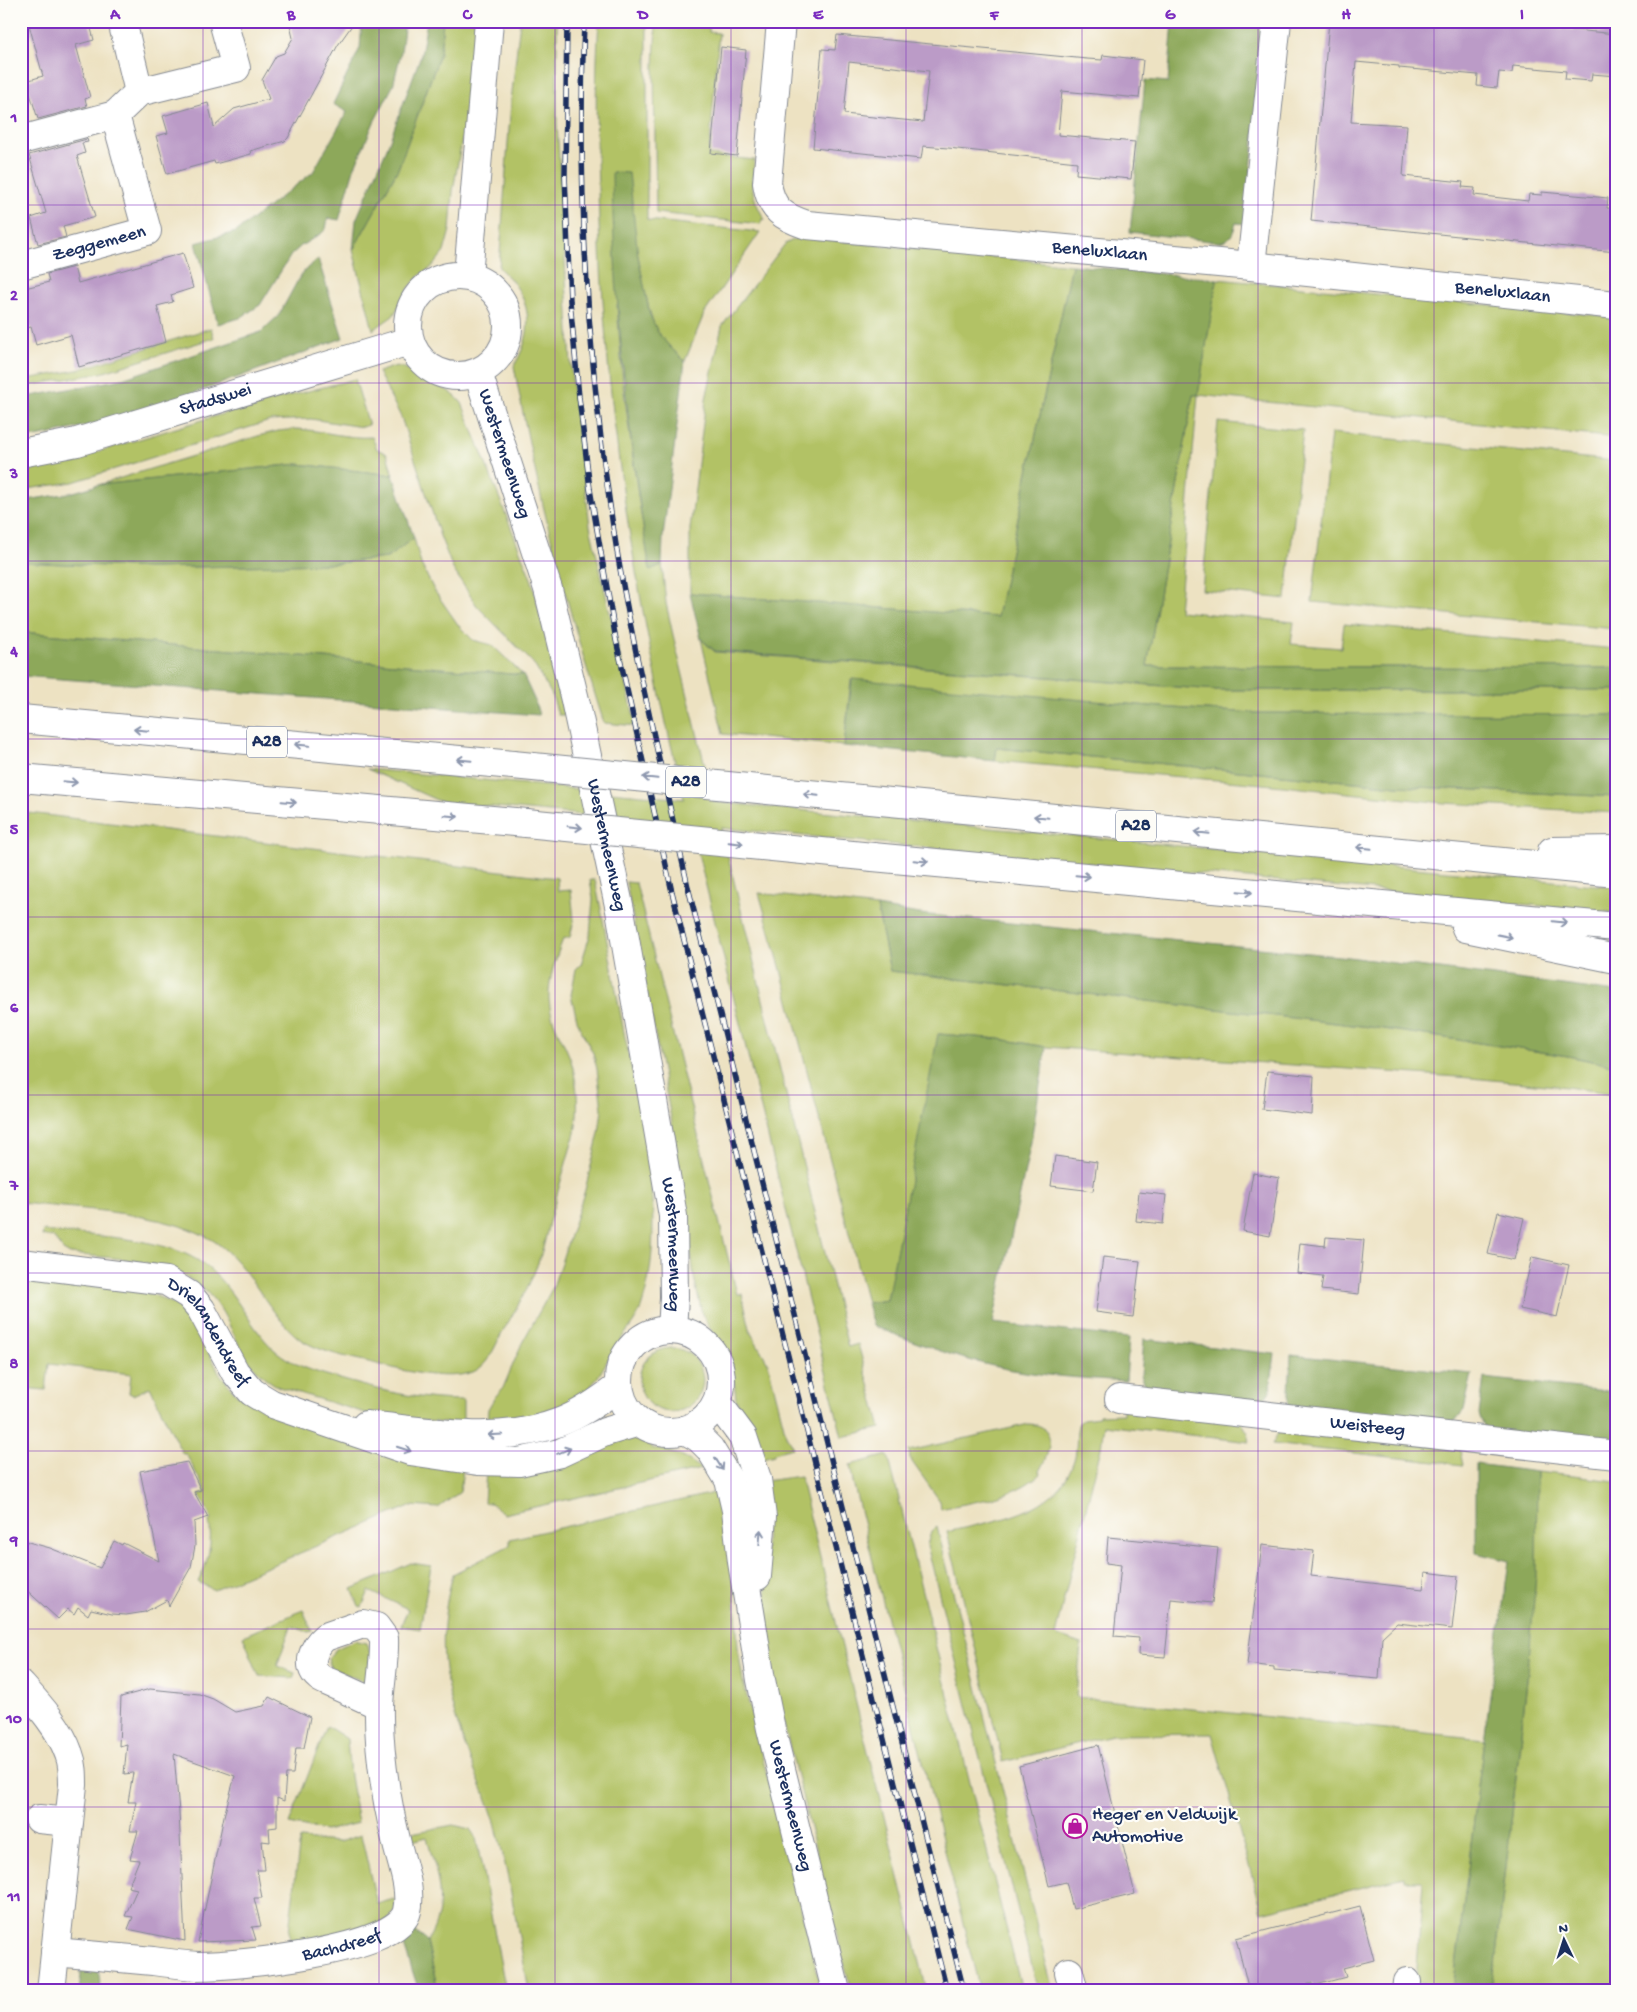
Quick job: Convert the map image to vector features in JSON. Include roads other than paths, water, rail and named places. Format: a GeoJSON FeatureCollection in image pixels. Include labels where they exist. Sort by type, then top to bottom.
{"type":"FeatureCollection","features":[{"type":"Feature","properties":{"kind":"main road"},"geometry":{"type":"LineString","coordinates":[[122,21],[139,92]]}},
{"type":"Feature","properties":{"kind":"main road"},"geometry":{"type":"LineString","coordinates":[[21,140],[115,115],[139,92],[236,68],[223,21]]}},
{"type":"Feature","properties":{"kind":"main road"},"geometry":{"type":"LineString","coordinates":[[468,276],[489,21]]}},
{"type":"Feature","properties":{"kind":"main road","name":"Beneluxlaan"},"geometry":{"type":"LineString","coordinates":[[781,21],[767,183],[769,197],[778,210],[789,219],[807,225],[1251,266],[1616,304]]}},
{"type":"Feature","properties":{"kind":"main road"},"geometry":{"type":"LineString","coordinates":[[1251,266],[1278,21]]}},
{"type":"Feature","properties":{"kind":"main road","name":"Zeggemeen"},"geometry":{"type":"LineString","coordinates":[[21,265],[147,231],[115,115]]}},
{"type":"Feature","properties":{"kind":"main road"},"geometry":{"type":"LineString","coordinates":[[447,276],[468,276],[485,283],[499,296],[507,312],[508,330],[504,348],[493,363],[478,373],[450,376],[436,372],[425,365],[415,354],[409,341],[407,320],[414,300],[428,285],[447,276]]}},
{"type":"Feature","properties":{"kind":"main road","name":"Stadswei"},"geometry":{"type":"LineString","coordinates":[[21,453],[77,442],[409,341]]}},
{"type":"Feature","properties":{"kind":"main road","name":"Westermeenweg"},"geometry":{"type":"LineString","coordinates":[[478,373],[548,589],[575,700],[620,910],[673,1216],[674,1297],[672,1330]]}},
{"type":"Feature","properties":{"kind":"main road","name":"A28"},"geometry":{"type":"LineString","coordinates":[[21,718],[1616,873]]}},
{"type":"Feature","properties":{"kind":"main road"},"geometry":{"type":"LineString","coordinates":[[21,778],[526,823],[1616,927]]}},
{"type":"Feature","properties":{"kind":"main road","name":"A28"},"geometry":{"type":"LineString","coordinates":[[1413,853],[1616,850]]}},
{"type":"Feature","properties":{"kind":"main road"},"geometry":{"type":"LineString","coordinates":[[1320,899],[1616,959]]}},
{"type":"Feature","properties":{"kind":"main road","name":"Drielandendreef"},"geometry":{"type":"LineString","coordinates":[[21,1263],[166,1281],[189,1295],[201,1309],[235,1372],[252,1392],[272,1404],[410,1451],[478,1461],[519,1462],[560,1454],[605,1432],[639,1422]]}},
{"type":"Feature","properties":{"kind":"main road"},"geometry":{"type":"LineString","coordinates":[[672,1330],[686,1332],[699,1338],[709,1348],[717,1360],[721,1374],[721,1388],[717,1402],[709,1414],[698,1424],[685,1430],[661,1431],[639,1422],[625,1406],[619,1386],[619,1374],[622,1362],[633,1346],[647,1335],[659,1331],[672,1330]]}},
{"type":"Feature","properties":{"kind":"main road","name":"Drielandendreef"},"geometry":{"type":"LineString","coordinates":[[325,1421],[480,1436],[520,1433],[562,1422],[600,1400],[619,1386]]}},
{"type":"Feature","properties":{"kind":"main road","name":"Weisteeg"},"geometry":{"type":"LineString","coordinates":[[1119,1399],[1616,1455]]}},
{"type":"Feature","properties":{"kind":"main road","name":"Westermeenweg"},"geometry":{"type":"LineString","coordinates":[[717,1402],[743,1437],[760,1496],[762,1517],[752,1620]]}},
{"type":"Feature","properties":{"kind":"main road","name":"Westermeenweg"},"geometry":{"type":"LineString","coordinates":[[685,1430],[699,1438],[710,1449],[729,1480],[736,1510],[742,1562],[771,1729],[836,1991]]}},
{"type":"Feature","properties":{"kind":"main road"},"geometry":{"type":"LineString","coordinates":[[21,1685],[52,1724],[69,1752],[72,1764],[73,1785],[70,1822],[51,1991]]}},
{"type":"Feature","properties":{"kind":"main road","name":"Bachdreef"},"geometry":{"type":"LineString","coordinates":[[55,1952],[198,1966],[251,1962],[338,1949],[376,1938],[398,1926],[403,1922],[408,1911],[408,1889],[386,1792],[380,1738],[379,1705]]}},
{"type":"Feature","properties":{"kind":"main road"},"geometry":{"type":"LineString","coordinates":[[39,1819],[70,1822]]}},
{"type":"Feature","properties":{"kind":"railway"},"geometry":{"type":"LineString","coordinates":[[567,21],[565,175],[570,301],[590,489],[616,640],[672,892],[947,1991]]}},
{"type":"Feature","properties":{"kind":"railway"},"geometry":{"type":"LineString","coordinates":[[584,21],[582,154],[587,287],[592,353],[607,485],[633,635],[688,887],[964,1991]]}},
{"type":"Feature","properties":{"kind":"place","name":"Heger en Veldwijk Automotive"},"geometry":{"type":"Point","coordinates":[1075,1826]}}]}
